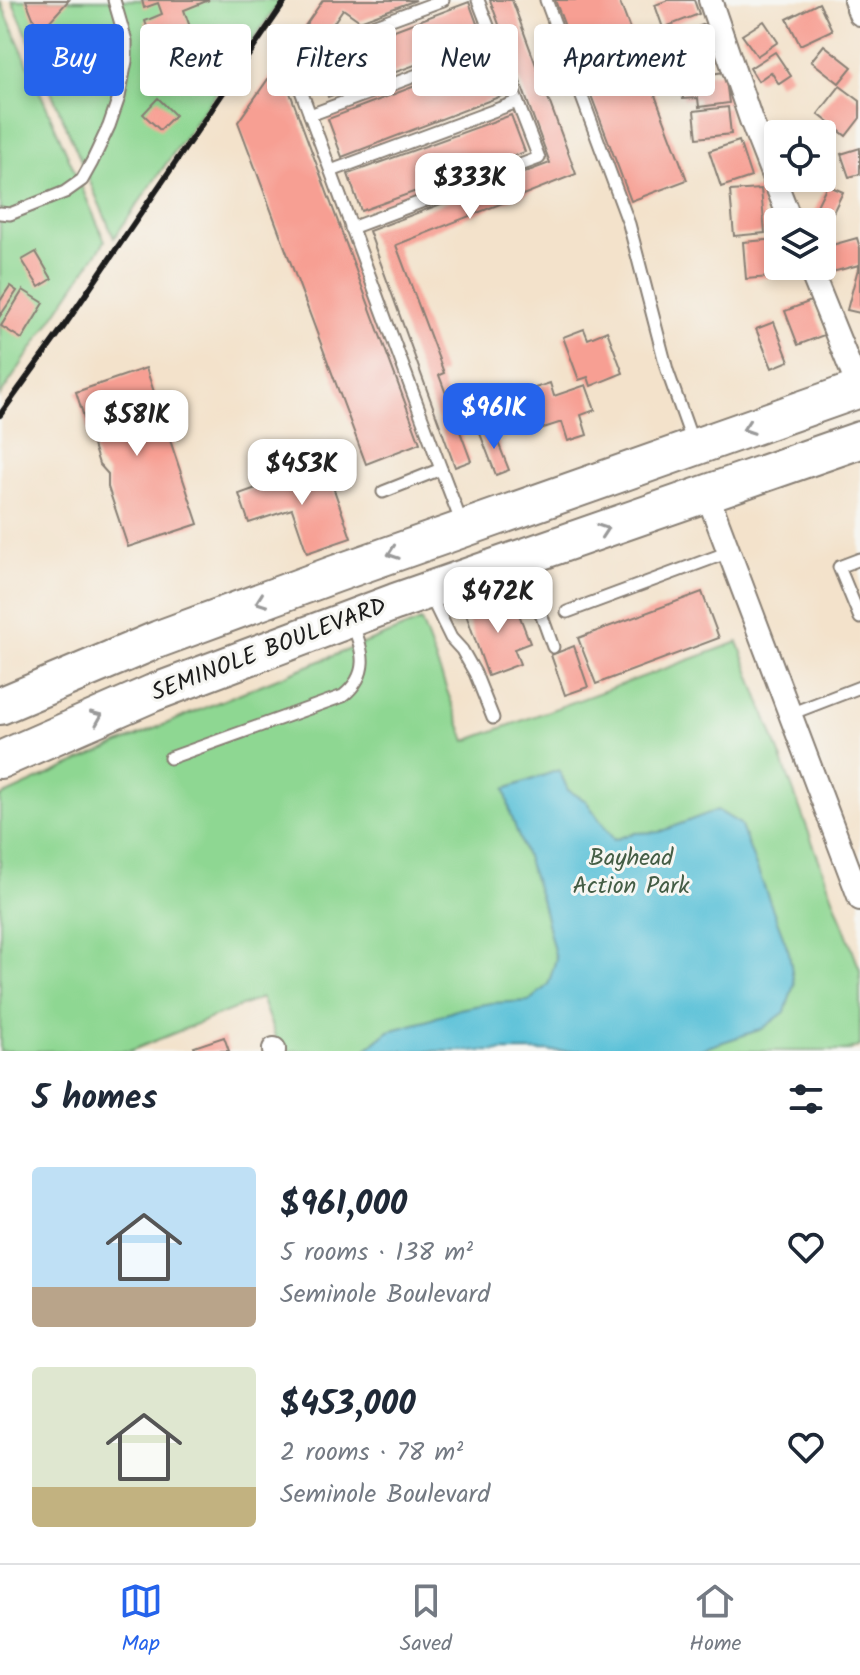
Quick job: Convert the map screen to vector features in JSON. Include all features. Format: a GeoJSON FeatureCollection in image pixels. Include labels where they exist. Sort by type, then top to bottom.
{"type":"FeatureCollection","features":[{"type":"Feature","properties":{"kind":"main road","name":"SEMINOLE BOULEVARD"},"geometry":{"type":"LineString","coordinates":[[1,702],[335,574],[860,389]]}},
{"type":"Feature","properties":{"kind":"main road","name":"SEMINOLE BOULEVARD"},"geometry":{"type":"LineString","coordinates":[[12,754],[153,693],[350,619],[860,440]]}},
{"type":"Feature","properties":{"kind":"main road"},"geometry":{"type":"LineString","coordinates":[[695,447],[707,494]]}},
{"type":"Feature","properties":{"kind":"main road"},"geometry":{"type":"LineString","coordinates":[[335,574],[350,619]]}},
{"type":"Feature","properties":{"kind":"main road"},"geometry":{"type":"LineString","coordinates":[[1,702],[12,754]]}},
{"type":"Feature","properties":{"kind":"street"},"geometry":{"type":"LineString","coordinates":[[710,0],[751,120],[786,208]]}},
{"type":"Feature","properties":{"kind":"street"},"geometry":{"type":"LineString","coordinates":[[855,0],[860,14]]}},
{"type":"Feature","properties":{"kind":"street"},"geometry":{"type":"LineString","coordinates":[[815,280],[860,389]]}},
{"type":"Feature","properties":{"kind":"street"},"geometry":{"type":"LineString","coordinates":[[707,494],[860,899]]}},
{"type":"Feature","properties":{"kind":"lane"},"geometry":{"type":"LineString","coordinates":[[0,213],[10,214],[65,192],[82,180],[92,162],[119,97],[126,61],[126,41],[114,0]]}},
{"type":"Feature","properties":{"kind":"lane"},"geometry":{"type":"LineString","coordinates":[[443,0],[340,38],[300,88],[463,529]]}},
{"type":"Feature","properties":{"kind":"lane"},"geometry":{"type":"LineString","coordinates":[[478,0],[487,24]]}},
{"type":"Feature","properties":{"kind":"lane"},"geometry":{"type":"LineString","coordinates":[[546,0],[629,224],[667,370],[695,447]]}},
{"type":"Feature","properties":{"kind":"lane"},"geometry":{"type":"LineString","coordinates":[[310,115],[412,77]]}},
{"type":"Feature","properties":{"kind":"lane"},"geometry":{"type":"LineString","coordinates":[[351,228],[539,158],[515,96]]}},
{"type":"Feature","properties":{"kind":"lane"},"geometry":{"type":"LineString","coordinates":[[331,171],[517,102]]}},
{"type":"Feature","properties":{"kind":"lane"},"geometry":{"type":"LineString","coordinates":[[383,492],[441,469]]}},
{"type":"Feature","properties":{"kind":"lane"},"geometry":{"type":"LineString","coordinates":[[567,612],[729,552]]}},
{"type":"Feature","properties":{"kind":"lane"},"geometry":{"type":"LineString","coordinates":[[521,559],[553,647]]}},
{"type":"Feature","properties":{"kind":"lane"},"geometry":{"type":"LineString","coordinates":[[860,559],[839,567],[860,618]]}},
{"type":"Feature","properties":{"kind":"lane"},"geometry":{"type":"LineString","coordinates":[[428,591],[451,638],[475,673],[493,718]]}},
{"type":"Feature","properties":{"kind":"lane"},"geometry":{"type":"LineString","coordinates":[[170,758],[343,696],[355,686],[363,658],[361,643],[350,619]]}},
{"type":"Feature","properties":{"kind":"lane"},"geometry":{"type":"LineString","coordinates":[[790,714],[860,687]]}},
{"type":"Feature","properties":{"kind":"green space"},"geometry":{"type":"Polygon","coordinates":[[[0,0],[24,55],[24,96],[42,96],[105,241],[0,396],[0,0]]]}},
{"type":"Feature","properties":{"kind":"green space"},"geometry":{"type":"Polygon","coordinates":[[[12,0],[281,0],[251,43],[251,24],[140,24],[140,96],[214,96],[114,238],[53,96],[124,96],[124,24],[24,24],[24,28],[12,0]]]}},
{"type":"Feature","properties":{"kind":"green space","name":"Bayhead Action Park"},"geometry":{"type":"Polygon","coordinates":[[[421,621],[466,741],[738,642],[860,970],[860,1046],[847,1051],[281,1051],[261,998],[130,1051],[0,1051],[0,797],[156,728],[421,621]]]}},
{"type":"Feature","properties":{"kind":"water"},"geometry":{"type":"Polygon","coordinates":[[[559,770],[568,790],[586,801],[614,840],[634,833],[659,832],[717,810],[740,824],[789,952],[794,985],[785,1012],[762,1029],[696,1051],[364,1051],[389,1031],[459,1009],[529,1001],[548,985],[556,959],[541,899],[505,789],[559,770]]]}},
{"type":"Feature","properties":{"kind":"building"},"geometry":{"type":"Polygon","coordinates":[[[26,0],[69,0],[47,24],[35,24],[26,0]]]}},
{"type":"Feature","properties":{"kind":"building"},"geometry":{"type":"Polygon","coordinates":[[[142,0],[209,0],[184,10],[189,24],[146,24],[145,21],[162,14],[158,3],[144,8],[142,0]]]}},
{"type":"Feature","properties":{"kind":"building"},"geometry":{"type":"Polygon","coordinates":[[[323,0],[416,0],[360,21],[343,9],[333,24],[306,24],[323,0]]]}},
{"type":"Feature","properties":{"kind":"building"},"geometry":{"type":"Polygon","coordinates":[[[490,0],[512,0],[534,60],[534,96],[547,96],[576,174],[396,245],[444,373],[439,375],[471,461],[455,467],[369,231],[550,163],[518,76],[518,24],[499,24],[490,0]]]}},
{"type":"Feature","properties":{"kind":"building"},"geometry":{"type":"Polygon","coordinates":[[[555,0],[619,0],[628,24],[564,24],[555,0]]]}},
{"type":"Feature","properties":{"kind":"building"},"geometry":{"type":"Polygon","coordinates":[[[668,0],[694,0],[699,14],[673,24],[662,24],[655,5],[668,0]]]}},
{"type":"Feature","properties":{"kind":"building"},"geometry":{"type":"Polygon","coordinates":[[[469,2],[477,24],[412,24],[412,66],[396,72],[396,29],[469,2]]]}},
{"type":"Feature","properties":{"kind":"building"},"geometry":{"type":"Polygon","coordinates":[[[819,3],[832,30],[800,45],[787,19],[819,3]]]}},
{"type":"Feature","properties":{"kind":"building"},"geometry":{"type":"Polygon","coordinates":[[[764,21],[778,42],[757,56],[742,35],[764,21]]]}},
{"type":"Feature","properties":{"kind":"building"},"geometry":{"type":"Polygon","coordinates":[[[824,45],[852,67],[839,83],[811,61],[824,45]]]}},
{"type":"Feature","properties":{"kind":"building"},"geometry":{"type":"Polygon","coordinates":[[[775,52],[791,76],[779,84],[771,72],[758,81],[750,68],[775,52]]]}},
{"type":"Feature","properties":{"kind":"building"},"geometry":{"type":"Polygon","coordinates":[[[725,72],[729,103],[699,107],[698,98],[683,99],[683,96],[715,96],[715,73],[725,72]]]}},
{"type":"Feature","properties":{"kind":"building"},"geometry":{"type":"Polygon","coordinates":[[[267,80],[267,96],[291,96],[420,443],[366,464],[238,122],[267,80]]]}},
{"type":"Feature","properties":{"kind":"building"},"geometry":{"type":"Polygon","coordinates":[[[840,86],[860,101],[860,118],[846,136],[836,128],[836,120],[826,120],[818,114],[840,86]]]}},
{"type":"Feature","properties":{"kind":"building"},"geometry":{"type":"Polygon","coordinates":[[[412,87],[412,96],[501,96],[342,157],[328,119],[396,96],[396,93],[412,87]]]}},
{"type":"Feature","properties":{"kind":"building"},"geometry":{"type":"Polygon","coordinates":[[[591,96],[655,96],[687,180],[631,201],[591,96]]]}},
{"type":"Feature","properties":{"kind":"building"},"geometry":{"type":"Polygon","coordinates":[[[158,98],[175,115],[160,130],[143,114],[158,98]]]}},
{"type":"Feature","properties":{"kind":"building"},"geometry":{"type":"Polygon","coordinates":[[[728,107],[731,134],[697,138],[694,111],[728,107]]]}},
{"type":"Feature","properties":{"kind":"building"},"geometry":{"type":"Polygon","coordinates":[[[511,115],[525,152],[361,211],[348,174],[511,115]]]}},
{"type":"Feature","properties":{"kind":"building"},"geometry":{"type":"Polygon","coordinates":[[[739,141],[751,177],[721,187],[709,151],[739,141]]]}},
{"type":"Feature","properties":{"kind":"building"},"geometry":{"type":"Polygon","coordinates":[[[860,148],[860,174],[849,177],[841,154],[860,148]]]}},
{"type":"Feature","properties":{"kind":"building"},"geometry":{"type":"Polygon","coordinates":[[[761,189],[764,233],[734,236],[730,191],[761,189]]]}},
{"type":"Feature","properties":{"kind":"building"},"geometry":{"type":"Polygon","coordinates":[[[836,189],[843,192],[835,208],[816,208],[824,192],[836,192],[836,189]]]}},
{"type":"Feature","properties":{"kind":"building"},"geometry":{"type":"Polygon","coordinates":[[[857,238],[860,248],[860,313],[847,310],[859,265],[836,271],[836,244],[857,238]]]}},
{"type":"Feature","properties":{"kind":"building"},"geometry":{"type":"Polygon","coordinates":[[[764,240],[764,278],[746,279],[743,242],[764,240]]]}},
{"type":"Feature","properties":{"kind":"building"},"geometry":{"type":"Polygon","coordinates":[[[36,252],[52,279],[39,287],[22,260],[36,252]]]}},
{"type":"Feature","properties":{"kind":"building"},"geometry":{"type":"Polygon","coordinates":[[[10,286],[17,291],[0,316],[0,301],[10,286]]]}},
{"type":"Feature","properties":{"kind":"building"},"geometry":{"type":"Polygon","coordinates":[[[23,290],[44,303],[22,339],[1,326],[23,290]]]}},
{"type":"Feature","properties":{"kind":"building"},"geometry":{"type":"Polygon","coordinates":[[[811,301],[824,335],[798,345],[785,311],[811,301]]]}},
{"type":"Feature","properties":{"kind":"building"},"geometry":{"type":"Polygon","coordinates":[[[774,322],[789,361],[772,368],[756,329],[774,322]]]}},
{"type":"Feature","properties":{"kind":"building"},"geometry":{"type":"Polygon","coordinates":[[[584,329],[588,339],[607,331],[623,373],[591,386],[588,377],[579,380],[563,337],[584,329]]]}},
{"type":"Feature","properties":{"kind":"building"},"geometry":{"type":"Polygon","coordinates":[[[146,368],[198,524],[128,547],[108,487],[108,474],[99,464],[76,392],[146,368]]]}},
{"type":"Feature","properties":{"kind":"building"},"geometry":{"type":"Polygon","coordinates":[[[550,383],[554,396],[586,385],[595,410],[581,415],[587,435],[568,441],[562,422],[531,432],[522,405],[532,401],[529,390],[550,383]]]}},
{"type":"Feature","properties":{"kind":"building"},"geometry":{"type":"Polygon","coordinates":[[[492,427],[509,470],[496,475],[479,431],[492,427]]]}},
{"type":"Feature","properties":{"kind":"building"},"geometry":{"type":"Polygon","coordinates":[[[325,464],[351,538],[307,553],[292,509],[249,523],[239,494],[325,464]]]}},
{"type":"Feature","properties":{"kind":"building"},"geometry":{"type":"Polygon","coordinates":[[[702,592],[719,638],[596,684],[578,638],[702,592]]]}},
{"type":"Feature","properties":{"kind":"building"},"geometry":{"type":"Polygon","coordinates":[[[512,596],[530,643],[514,649],[520,664],[488,676],[466,614],[512,596]]]}},
{"type":"Feature","properties":{"kind":"building"},"geometry":{"type":"Polygon","coordinates":[[[574,646],[588,687],[565,695],[551,655],[574,646]]]}},
{"type":"Feature","properties":{"kind":"building"},"geometry":{"type":"Polygon","coordinates":[[[224,1037],[229,1051],[196,1051],[194,1047],[224,1037]]]}},
{"type":"Feature","properties":{"kind":"railway"},"geometry":{"type":"LineString","coordinates":[[0,415],[286,0]]}}]}
